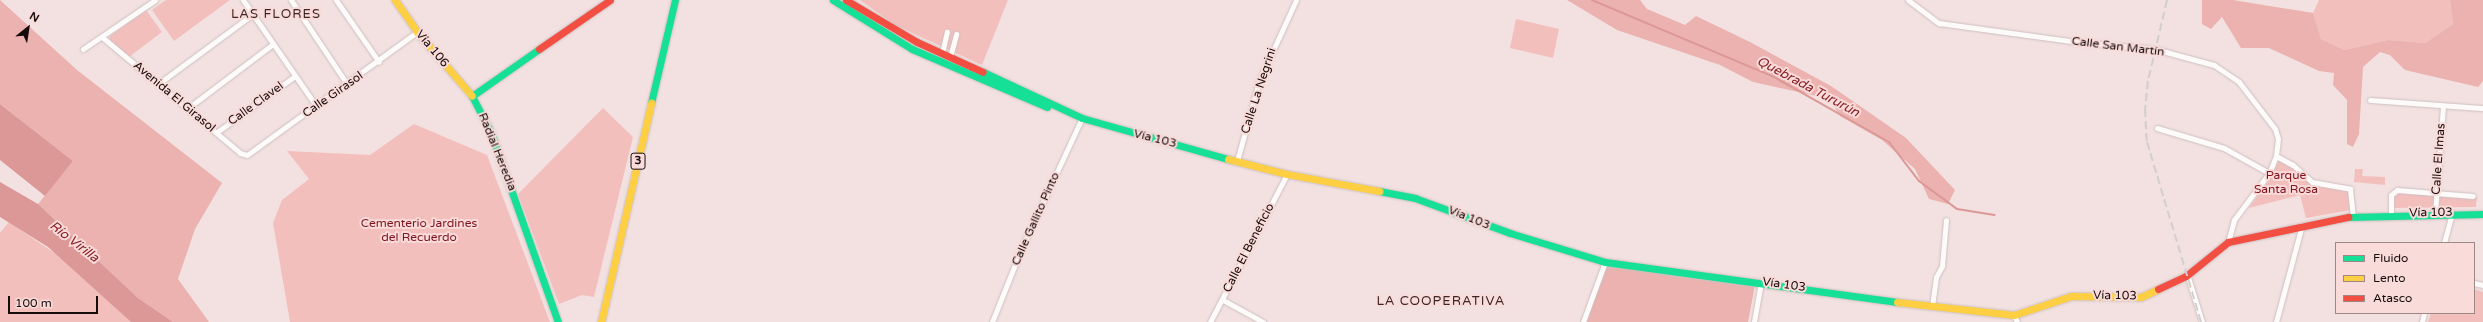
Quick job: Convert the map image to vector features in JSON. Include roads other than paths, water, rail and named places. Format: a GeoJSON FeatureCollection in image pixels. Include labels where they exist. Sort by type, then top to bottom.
{"type":"FeatureCollection","features":[{"type":"Feature","properties":{"kind":"main road","name":"Vía 106"},"geometry":{"type":"LineString","coordinates":[[395,0],[417,32],[472,96]]}},
{"type":"Feature","properties":{"kind":"main road"},"geometry":{"type":"LineString","coordinates":[[472,96],[610,0]]}},
{"type":"Feature","properties":{"kind":"main road","name":"3"},"geometry":{"type":"LineString","coordinates":[[601,322],[674,0]]}},
{"type":"Feature","properties":{"kind":"main road"},"geometry":{"type":"LineString","coordinates":[[834,0],[897,37],[945,56],[1029,100]]}},
{"type":"Feature","properties":{"kind":"main road","name":"Vía 103"},"geometry":{"type":"LineString","coordinates":[[834,0],[912,48],[1029,100],[1082,118],[1287,174],[1415,198],[1510,233],[1605,262],[1760,282],[2015,319],[2071,296],[2141,297],[2187,274],[2228,242],[2302,225],[2353,216],[2435,213],[2483,214]]}},
{"type":"Feature","properties":{"kind":"main road","name":"Vía 103"},"geometry":{"type":"LineString","coordinates":[[846,0],[897,32],[945,56],[1082,118]]}},
{"type":"Feature","properties":{"kind":"main road","name":"Radial Heredia"},"geometry":{"type":"LineString","coordinates":[[472,96],[486,122],[516,199],[558,322]]}},
{"type":"Feature","properties":{"kind":"main road"},"geometry":{"type":"LineString","coordinates":[[516,199],[563,322]]}},
{"type":"Feature","properties":{"kind":"street"},"geometry":{"type":"LineString","coordinates":[[83,49],[155,0]]}},
{"type":"Feature","properties":{"kind":"street"},"geometry":{"type":"LineString","coordinates":[[243,0],[316,106]]}},
{"type":"Feature","properties":{"kind":"street"},"geometry":{"type":"LineString","coordinates":[[291,0],[347,84]]}},
{"type":"Feature","properties":{"kind":"street"},"geometry":{"type":"LineString","coordinates":[[336,0],[379,62]]}},
{"type":"Feature","properties":{"kind":"street","name":"Calle La Negrini"},"geometry":{"type":"LineString","coordinates":[[1237,161],[1260,81],[1296,0]]}},
{"type":"Feature","properties":{"kind":"street","name":"Calle San Martín"},"geometry":{"type":"LineString","coordinates":[[1908,0],[1939,23],[2077,42],[2155,49],[2214,65],[2239,82],[2275,129],[2276,156],[2270,173],[2234,220],[2228,242]]}},
{"type":"Feature","properties":{"kind":"street"},"geometry":{"type":"LineString","coordinates":[[158,84],[253,14]]}},
{"type":"Feature","properties":{"kind":"street","name":"Calle Girasol"},"geometry":{"type":"LineString","coordinates":[[247,155],[379,62],[417,32]]}},
{"type":"Feature","properties":{"kind":"street"},"geometry":{"type":"LineString","coordinates":[[945,56],[948,32]]}},
{"type":"Feature","properties":{"kind":"street"},"geometry":{"type":"LineString","coordinates":[[945,56],[956,34]]}},
{"type":"Feature","properties":{"kind":"street","name":"Avenida El Girasol"},"geometry":{"type":"LineString","coordinates":[[102,37],[217,132],[240,153],[247,155]]}},
{"type":"Feature","properties":{"kind":"street"},"geometry":{"type":"LineString","coordinates":[[188,108],[273,44]]}},
{"type":"Feature","properties":{"kind":"street","name":"Calle Clavel"},"geometry":{"type":"LineString","coordinates":[[217,132],[295,76]]}},
{"type":"Feature","properties":{"kind":"street","name":"Calle El Imas"},"geometry":{"type":"LineString","coordinates":[[2370,100],[2482,108]]}},
{"type":"Feature","properties":{"kind":"street","name":"Calle El Imas"},"geometry":{"type":"LineString","coordinates":[[2435,213],[2443,106]]}},
{"type":"Feature","properties":{"kind":"street","name":"Calle Gallito Pinto"},"geometry":{"type":"LineString","coordinates":[[992,322],[1022,247],[1082,118]]}},
{"type":"Feature","properties":{"kind":"street"},"geometry":{"type":"LineString","coordinates":[[2157,128],[2224,148],[2270,173]]}},
{"type":"Feature","properties":{"kind":"street"},"geometry":{"type":"LineString","coordinates":[[2276,156],[2293,166],[2312,182],[2350,189],[2353,216]]}},
{"type":"Feature","properties":{"kind":"street","name":"Calle El Beneficio"},"geometry":{"type":"LineString","coordinates":[[1210,322],[1223,300],[1287,174]]}},
{"type":"Feature","properties":{"kind":"street"},"geometry":{"type":"LineString","coordinates":[[2391,214],[2391,195],[2397,190],[2473,196]]}},
{"type":"Feature","properties":{"kind":"street"},"geometry":{"type":"LineString","coordinates":[[2444,242],[2452,213]]}},
{"type":"Feature","properties":{"kind":"street"},"geometry":{"type":"LineString","coordinates":[[1932,306],[1936,277],[1942,266],[1946,220]]}},
{"type":"Feature","properties":{"kind":"street"},"geometry":{"type":"LineString","coordinates":[[2276,322],[2302,225]]}},
{"type":"Feature","properties":{"kind":"street"},"geometry":{"type":"LineString","coordinates":[[1583,322],[1605,262]]}},
{"type":"Feature","properties":{"kind":"street"},"geometry":{"type":"LineString","coordinates":[[2187,274],[2202,322]]}},
{"type":"Feature","properties":{"kind":"street"},"geometry":{"type":"LineString","coordinates":[[1754,322],[1760,282]]}},
{"type":"Feature","properties":{"kind":"street"},"geometry":{"type":"LineString","coordinates":[[1223,300],[1263,322]]}},
{"type":"Feature","properties":{"kind":"water"},"geometry":{"type":"Polygon","coordinates":[[[0,104],[73,161],[45,196],[0,160],[0,104]]]}},
{"type":"Feature","properties":{"kind":"water","name":"Río Virilla"},"geometry":{"type":"Polygon","coordinates":[[[0,182],[38,204],[138,298],[173,322],[131,322],[48,247],[0,217],[0,182]]]}},
{"type":"Feature","properties":{"kind":"waterway","name":"Quebrada Tururún"},"geometry":{"type":"LineString","coordinates":[[1592,0],[1774,77],[1889,142],[1919,181],[1957,209],[1995,215]]}},
{"type":"Feature","properties":{"kind":"railway"},"geometry":{"type":"LineString","coordinates":[[2167,0],[2148,81],[2145,109],[2147,142],[2201,322]]}},
{"type":"Feature","properties":{"kind":"district","name":"LAS FLORES"},"geometry":{"type":"Point","coordinates":[276,14]}},
{"type":"Feature","properties":{"kind":"district","name":"LA COOPERATIVA"},"geometry":{"type":"Point","coordinates":[1441,301]}},
{"type":"Feature","properties":{"kind":"park label","name":"Parque Santa Rosa"},"geometry":{"type":"Point","coordinates":[2286,183]}},
{"type":"Feature","properties":{"kind":"park label","name":"Cementerio Jardines del Recuerdo"},"geometry":{"type":"Point","coordinates":[419,231]}}]}
